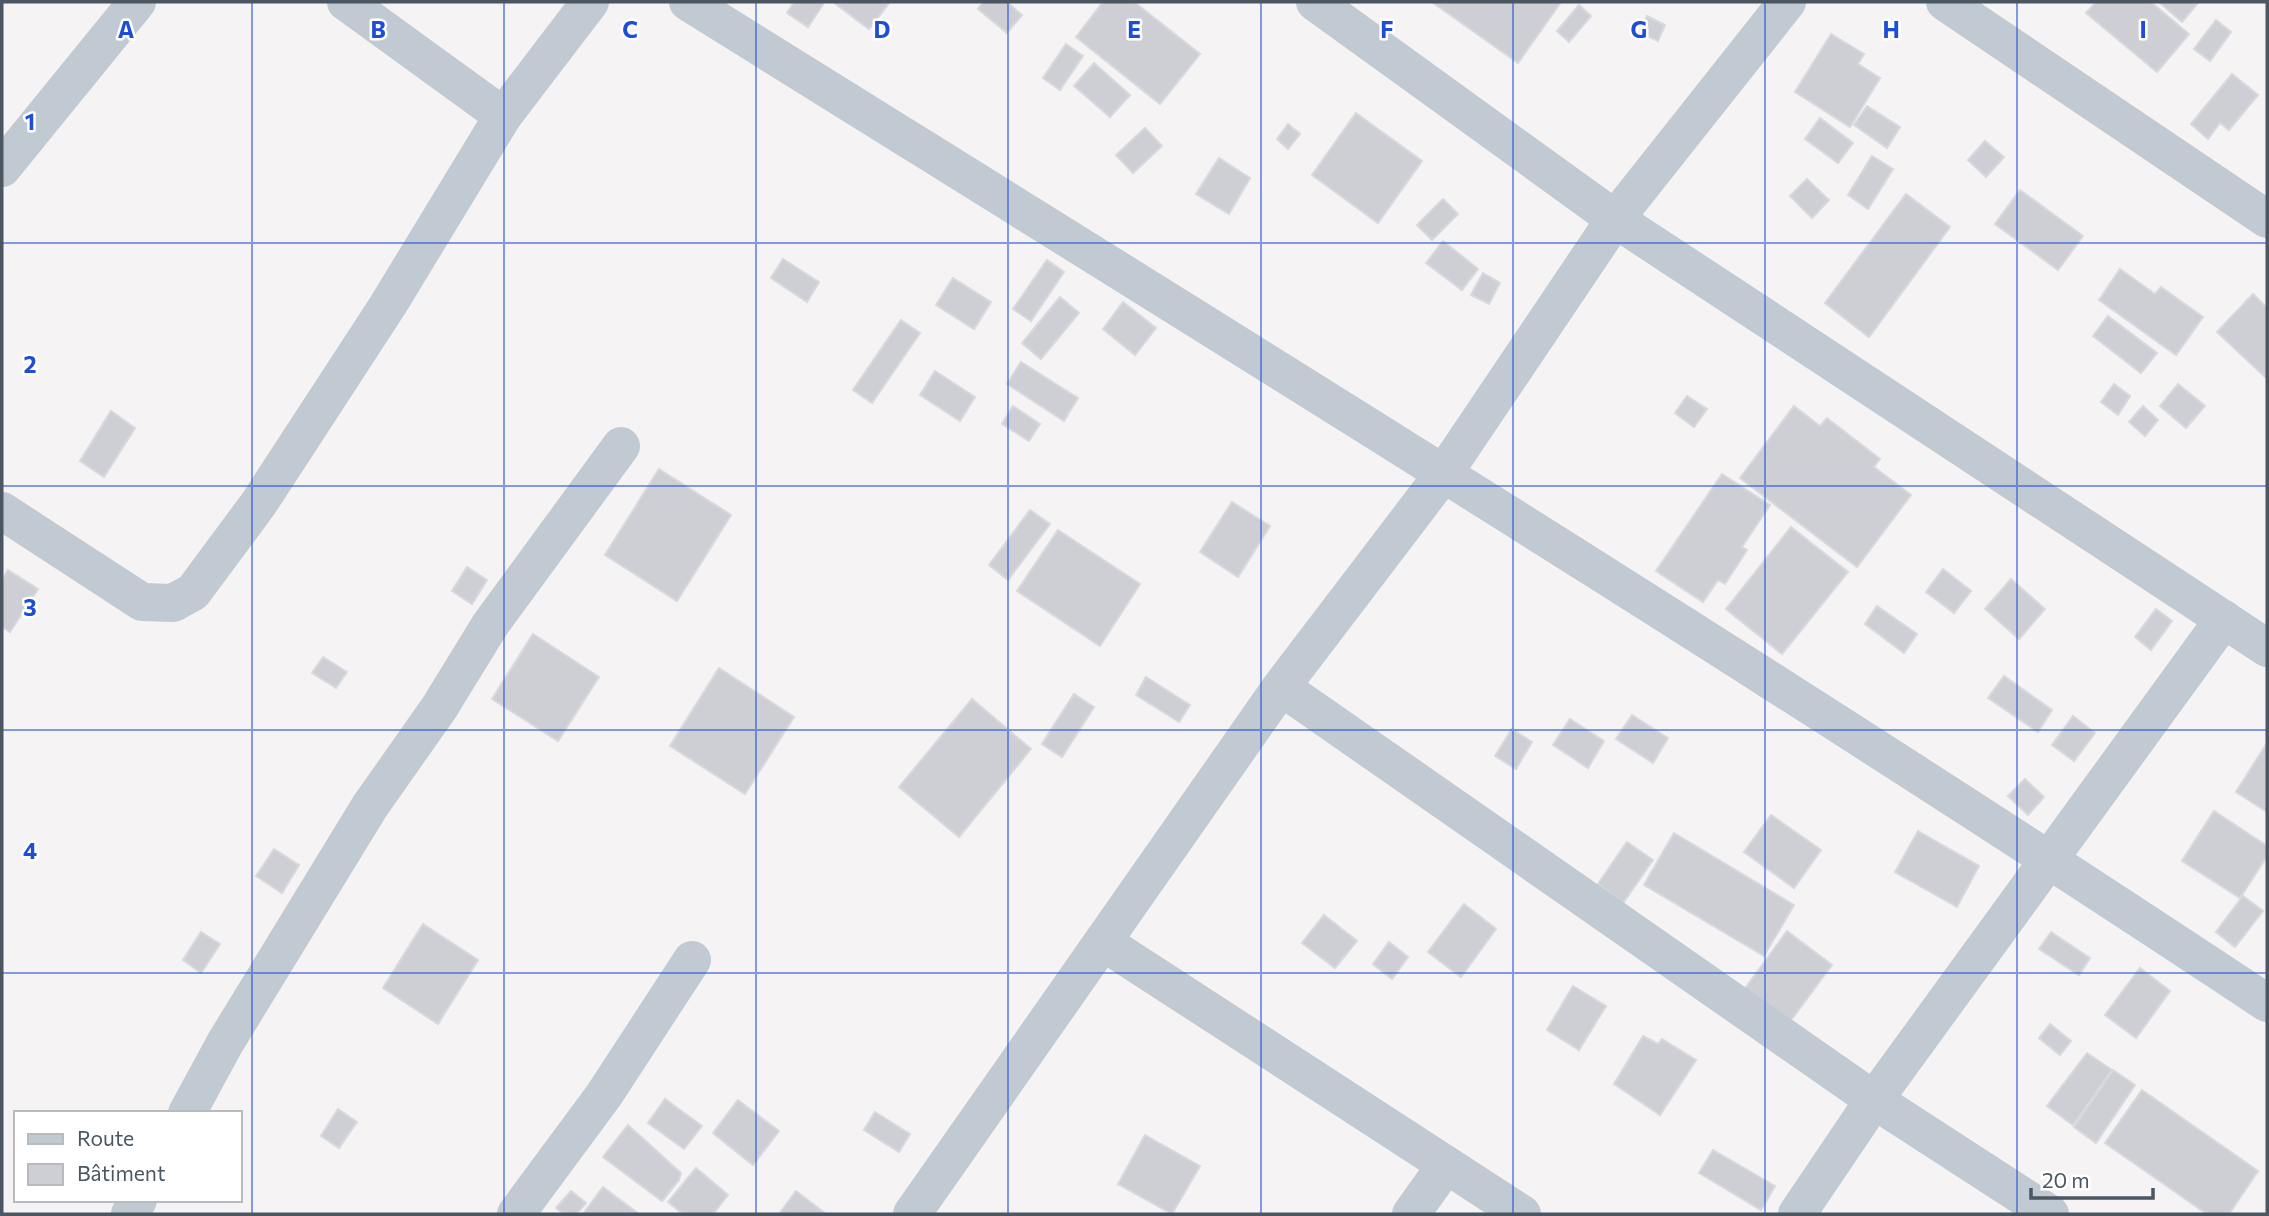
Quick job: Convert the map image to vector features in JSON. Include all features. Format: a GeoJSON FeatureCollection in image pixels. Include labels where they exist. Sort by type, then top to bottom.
{"type":"FeatureCollection","features":[{"type":"Feature","properties":{"kind":"street"},"geometry":{"type":"LineString","coordinates":[[2,169],[137,2]]}},
{"type":"Feature","properties":{"kind":"street"},"geometry":{"type":"LineString","coordinates":[[346,2],[503,116]]}},
{"type":"Feature","properties":{"kind":"street"},"geometry":{"type":"LineString","coordinates":[[3,514],[142,602],[173,603],[193,592],[259,503],[388,305],[503,116],[590,2]]}},
{"type":"Feature","properties":{"kind":"street"},"geometry":{"type":"LineString","coordinates":[[688,2],[1444,473],[2050,859],[2267,1003]]}},
{"type":"Feature","properties":{"kind":"street"},"geometry":{"type":"LineString","coordinates":[[1315,2],[1615,219],[2267,648]]}},
{"type":"Feature","properties":{"kind":"street"},"geometry":{"type":"LineString","coordinates":[[912,1214],[1281,687],[1444,473],[1615,219],[1787,2]]}},
{"type":"Feature","properties":{"kind":"street"},"geometry":{"type":"LineString","coordinates":[[1945,2],[2267,219]]}},
{"type":"Feature","properties":{"kind":"street"},"geometry":{"type":"LineString","coordinates":[[188,1111],[225,1043],[370,806],[439,708],[490,625],[621,446]]}},
{"type":"Feature","properties":{"kind":"street"},"geometry":{"type":"LineString","coordinates":[[1797,1214],[1874,1100],[2224,619]]}},
{"type":"Feature","properties":{"kind":"street"},"geometry":{"type":"LineString","coordinates":[[1281,687],[1874,1100],[2050,1214]]}},
{"type":"Feature","properties":{"kind":"street"},"geometry":{"type":"LineString","coordinates":[[1103,942],[1521,1214]]}},
{"type":"Feature","properties":{"kind":"street"},"geometry":{"type":"LineString","coordinates":[[516,1214],[604,1094],[692,960]]}},
{"type":"Feature","properties":{"kind":"street"},"geometry":{"type":"LineString","coordinates":[[1411,1214],[1446,1165]]}},
{"type":"Feature","properties":{"kind":"building"},"geometry":{"type":"Polygon","coordinates":[[[794,2],[824,3],[808,27],[787,13],[794,2]]]}},
{"type":"Feature","properties":{"kind":"building"},"geometry":{"type":"Polygon","coordinates":[[[833,2],[890,2],[869,29],[833,2]]]}},
{"type":"Feature","properties":{"kind":"building"},"geometry":{"type":"Polygon","coordinates":[[[983,2],[1007,2],[1022,15],[1007,33],[978,9],[983,2]]]}},
{"type":"Feature","properties":{"kind":"building"},"geometry":{"type":"Polygon","coordinates":[[[1103,2],[1134,2],[1200,54],[1160,104],[1076,37],[1103,2]]]}},
{"type":"Feature","properties":{"kind":"building"},"geometry":{"type":"Polygon","coordinates":[[[1432,2],[1561,2],[1518,63],[1432,2]]]}},
{"type":"Feature","properties":{"kind":"building"},"geometry":{"type":"Polygon","coordinates":[[[2096,2],[2151,2],[2189,34],[2157,72],[2086,13],[2096,2]]]}},
{"type":"Feature","properties":{"kind":"building"},"geometry":{"type":"Polygon","coordinates":[[[2159,2],[2196,2],[2198,3],[2182,22],[2159,2]]]}},
{"type":"Feature","properties":{"kind":"building"},"geometry":{"type":"Polygon","coordinates":[[[1579,5],[1591,16],[1569,42],[1557,31],[1579,5]]]}},
{"type":"Feature","properties":{"kind":"building"},"geometry":{"type":"Polygon","coordinates":[[[1647,16],[1665,25],[1658,41],[1640,33],[1647,16]]]}},
{"type":"Feature","properties":{"kind":"building"},"geometry":{"type":"Polygon","coordinates":[[[2216,20],[2231,32],[2210,61],[2194,49],[2216,20]]]}},
{"type":"Feature","properties":{"kind":"building"},"geometry":{"type":"Polygon","coordinates":[[[1831,34],[1864,54],[1858,64],[1880,78],[1850,127],[1795,92],[1831,34]]]}},
{"type":"Feature","properties":{"kind":"building"},"geometry":{"type":"Polygon","coordinates":[[[1066,44],[1083,56],[1060,90],[1043,78],[1066,44]]]}},
{"type":"Feature","properties":{"kind":"building"},"geometry":{"type":"Polygon","coordinates":[[[1094,63],[1130,95],[1110,117],[1074,86],[1094,63]]]}},
{"type":"Feature","properties":{"kind":"building"},"geometry":{"type":"Polygon","coordinates":[[[2232,74],[2258,95],[2229,130],[2220,123],[2208,139],[2191,124],[2232,74]]]}},
{"type":"Feature","properties":{"kind":"building"},"geometry":{"type":"Polygon","coordinates":[[[1867,106],[1900,127],[1887,148],[1854,125],[1867,106]]]}},
{"type":"Feature","properties":{"kind":"building"},"geometry":{"type":"Polygon","coordinates":[[[1356,113],[1422,161],[1378,223],[1312,175],[1356,113]]]}},
{"type":"Feature","properties":{"kind":"building"},"geometry":{"type":"Polygon","coordinates":[[[1820,118],[1853,143],[1838,163],[1805,139],[1820,118]]]}},
{"type":"Feature","properties":{"kind":"building"},"geometry":{"type":"Polygon","coordinates":[[[1288,124],[1300,134],[1288,149],[1277,139],[1288,124]]]}},
{"type":"Feature","properties":{"kind":"building"},"geometry":{"type":"Polygon","coordinates":[[[1145,128],[1162,146],[1133,173],[1116,155],[1145,128]]]}},
{"type":"Feature","properties":{"kind":"building"},"geometry":{"type":"Polygon","coordinates":[[[1985,141],[2004,157],[1986,177],[1968,160],[1985,141]]]}},
{"type":"Feature","properties":{"kind":"building"},"geometry":{"type":"Polygon","coordinates":[[[1872,156],[1893,169],[1868,209],[1848,195],[1872,156]]]}},
{"type":"Feature","properties":{"kind":"building"},"geometry":{"type":"Polygon","coordinates":[[[1219,158],[1250,178],[1229,214],[1196,194],[1219,158]]]}},
{"type":"Feature","properties":{"kind":"building"},"geometry":{"type":"Polygon","coordinates":[[[1807,179],[1829,200],[1812,218],[1790,196],[1807,179]]]}},
{"type":"Feature","properties":{"kind":"building"},"geometry":{"type":"Polygon","coordinates":[[[2020,190],[2083,236],[2058,270],[1995,224],[2020,190]]]}},
{"type":"Feature","properties":{"kind":"building"},"geometry":{"type":"Polygon","coordinates":[[[1906,194],[1950,227],[1869,337],[1825,303],[1906,194]]]}},
{"type":"Feature","properties":{"kind":"building"},"geometry":{"type":"Polygon","coordinates":[[[1443,199],[1458,214],[1432,240],[1417,225],[1443,199]]]}},
{"type":"Feature","properties":{"kind":"building"},"geometry":{"type":"Polygon","coordinates":[[[1443,241],[1478,269],[1462,290],[1426,263],[1443,241]]]}},
{"type":"Feature","properties":{"kind":"building"},"geometry":{"type":"Polygon","coordinates":[[[783,259],[819,282],[807,302],[771,278],[783,259]]]}},
{"type":"Feature","properties":{"kind":"building"},"geometry":{"type":"Polygon","coordinates":[[[1047,260],[1064,272],[1031,321],[1013,309],[1047,260]]]}},
{"type":"Feature","properties":{"kind":"building"},"geometry":{"type":"Polygon","coordinates":[[[2120,269],[2155,294],[2161,287],[2203,317],[2176,355],[2099,300],[2120,269]]]}},
{"type":"Feature","properties":{"kind":"building"},"geometry":{"type":"Polygon","coordinates":[[[1483,273],[1500,283],[1489,304],[1471,295],[1483,273]]]}},
{"type":"Feature","properties":{"kind":"building"},"geometry":{"type":"Polygon","coordinates":[[[953,278],[991,302],[974,329],[936,305],[953,278]]]}},
{"type":"Feature","properties":{"kind":"building"},"geometry":{"type":"Polygon","coordinates":[[[2253,294],[2267,308],[2265,377],[2217,332],[2253,294]]]}},
{"type":"Feature","properties":{"kind":"building"},"geometry":{"type":"Polygon","coordinates":[[[1060,297],[1079,313],[1041,359],[1022,343],[1060,297]]]}},
{"type":"Feature","properties":{"kind":"building"},"geometry":{"type":"Polygon","coordinates":[[[1123,302],[1156,328],[1135,355],[1103,329],[1123,302]]]}},
{"type":"Feature","properties":{"kind":"building"},"geometry":{"type":"Polygon","coordinates":[[[2108,316],[2157,353],[2141,373],[2093,336],[2108,316]]]}},
{"type":"Feature","properties":{"kind":"building"},"geometry":{"type":"Polygon","coordinates":[[[901,320],[920,333],[872,403],[853,390],[901,320]]]}},
{"type":"Feature","properties":{"kind":"building"},"geometry":{"type":"Polygon","coordinates":[[[1021,362],[1078,398],[1064,421],[1007,384],[1021,362]]]}},
{"type":"Feature","properties":{"kind":"building"},"geometry":{"type":"Polygon","coordinates":[[[935,371],[975,397],[960,421],[920,395],[935,371]]]}},
{"type":"Feature","properties":{"kind":"building"},"geometry":{"type":"Polygon","coordinates":[[[2114,384],[2130,396],[2118,415],[2101,402],[2114,384]]]}},
{"type":"Feature","properties":{"kind":"building"},"geometry":{"type":"Polygon","coordinates":[[[2178,384],[2205,406],[2186,428],[2160,406],[2178,384]]]}},
{"type":"Feature","properties":{"kind":"building"},"geometry":{"type":"Polygon","coordinates":[[[1687,396],[1707,409],[1694,427],[1675,413],[1687,396]]]}},
{"type":"Feature","properties":{"kind":"building"},"geometry":{"type":"Polygon","coordinates":[[[1013,406],[1040,424],[1029,441],[1002,424],[1013,406]]]}},
{"type":"Feature","properties":{"kind":"building"},"geometry":{"type":"Polygon","coordinates":[[[1794,406],[1820,426],[1827,418],[1880,459],[1874,467],[1911,495],[1857,567],[1740,478],[1794,406]]]}},
{"type":"Feature","properties":{"kind":"building"},"geometry":{"type":"Polygon","coordinates":[[[2143,406],[2158,420],[2145,436],[2129,422],[2143,406]]]}},
{"type":"Feature","properties":{"kind":"building"},"geometry":{"type":"Polygon","coordinates":[[[111,411],[135,428],[104,477],[80,461],[111,411]]]}},
{"type":"Feature","properties":{"kind":"building"},"geometry":{"type":"Polygon","coordinates":[[[659,469],[731,515],[677,601],[605,555],[659,469]]]}},
{"type":"Feature","properties":{"kind":"building"},"geometry":{"type":"Polygon","coordinates":[[[1722,474],[1770,505],[1742,547],[1747,550],[1725,584],[1718,580],[1703,602],[1656,571],[1722,474]]]}},
{"type":"Feature","properties":{"kind":"building"},"geometry":{"type":"Polygon","coordinates":[[[1232,502],[1270,526],[1238,577],[1200,552],[1232,502]]]}},
{"type":"Feature","properties":{"kind":"building"},"geometry":{"type":"Polygon","coordinates":[[[1030,510],[1050,524],[1008,580],[989,565],[1030,510]]]}},
{"type":"Feature","properties":{"kind":"building"},"geometry":{"type":"Polygon","coordinates":[[[1791,527],[1848,572],[1782,654],[1726,609],[1791,527]]]}},
{"type":"Feature","properties":{"kind":"building"},"geometry":{"type":"Polygon","coordinates":[[[1058,530],[1140,584],[1100,646],[1017,591],[1058,530]]]}},
{"type":"Feature","properties":{"kind":"building"},"geometry":{"type":"Polygon","coordinates":[[[467,567],[487,580],[472,604],[452,591],[467,567]]]}},
{"type":"Feature","properties":{"kind":"building"},"geometry":{"type":"Polygon","coordinates":[[[1943,569],[1971,591],[1954,613],[1926,592],[1943,569]]]}},
{"type":"Feature","properties":{"kind":"building"},"geometry":{"type":"Polygon","coordinates":[[[8,570],[38,589],[10,632],[2,627],[2,580],[8,570]]]}},
{"type":"Feature","properties":{"kind":"building"},"geometry":{"type":"Polygon","coordinates":[[[2011,579],[2045,609],[2019,639],[1985,609],[2011,579]]]}},
{"type":"Feature","properties":{"kind":"building"},"geometry":{"type":"Polygon","coordinates":[[[1877,606],[1917,634],[1904,653],[1865,624],[1877,606]]]}},
{"type":"Feature","properties":{"kind":"building"},"geometry":{"type":"Polygon","coordinates":[[[2156,609],[2172,621],[2151,650],[2135,637],[2156,609]]]}},
{"type":"Feature","properties":{"kind":"building"},"geometry":{"type":"Polygon","coordinates":[[[533,634],[599,677],[558,741],[492,699],[533,634]]]}},
{"type":"Feature","properties":{"kind":"building"},"geometry":{"type":"Polygon","coordinates":[[[323,657],[347,672],[336,688],[312,673],[323,657]]]}},
{"type":"Feature","properties":{"kind":"building"},"geometry":{"type":"Polygon","coordinates":[[[719,668],[794,717],[745,794],[670,746],[719,668]]]}},
{"type":"Feature","properties":{"kind":"building"},"geometry":{"type":"Polygon","coordinates":[[[2004,676],[2052,710],[2038,732],[1988,698],[2004,676]]]}},
{"type":"Feature","properties":{"kind":"building"},"geometry":{"type":"Polygon","coordinates":[[[1146,677],[1190,705],[1179,722],[1136,695],[1146,677]]]}},
{"type":"Feature","properties":{"kind":"building"},"geometry":{"type":"Polygon","coordinates":[[[1074,694],[1094,707],[1062,757],[1042,744],[1074,694]]]}},
{"type":"Feature","properties":{"kind":"building"},"geometry":{"type":"Polygon","coordinates":[[[972,699],[1031,749],[959,837],[899,787],[972,699]]]}},
{"type":"Feature","properties":{"kind":"building"},"geometry":{"type":"Polygon","coordinates":[[[1632,715],[1668,738],[1653,763],[1616,739],[1632,715]]]}},
{"type":"Feature","properties":{"kind":"building"},"geometry":{"type":"Polygon","coordinates":[[[2073,716],[2095,733],[2074,761],[2052,745],[2073,716]]]}},
{"type":"Feature","properties":{"kind":"building"},"geometry":{"type":"Polygon","coordinates":[[[1570,719],[1604,741],[1588,768],[1553,745],[1570,719]]]}},
{"type":"Feature","properties":{"kind":"building"},"geometry":{"type":"Polygon","coordinates":[[[1512,729],[1532,742],[1516,769],[1495,756],[1512,729]]]}},
{"type":"Feature","properties":{"kind":"building"},"geometry":{"type":"Polygon","coordinates":[[[2267,743],[2267,812],[2236,792],[2267,743]]]}},
{"type":"Feature","properties":{"kind":"building"},"geometry":{"type":"Polygon","coordinates":[[[2025,779],[2044,797],[2028,815],[2008,796],[2025,779]]]}},
{"type":"Feature","properties":{"kind":"building"},"geometry":{"type":"Polygon","coordinates":[[[2214,811],[2267,846],[2267,856],[2240,898],[2182,861],[2214,811]]]}},
{"type":"Feature","properties":{"kind":"building"},"geometry":{"type":"Polygon","coordinates":[[[1771,815],[1821,850],[1794,888],[1744,852],[1771,815]]]}},
{"type":"Feature","properties":{"kind":"building"},"geometry":{"type":"Polygon","coordinates":[[[1918,831],[1979,866],[1957,907],[1895,872],[1918,831]]]}},
{"type":"Feature","properties":{"kind":"building"},"geometry":{"type":"Polygon","coordinates":[[[1674,833],[1794,905],[1764,956],[1644,885],[1674,833]]]}},
{"type":"Feature","properties":{"kind":"building"},"geometry":{"type":"Polygon","coordinates":[[[1627,842],[1653,860],[1623,903],[1598,884],[1627,842]]]}},
{"type":"Feature","properties":{"kind":"building"},"geometry":{"type":"Polygon","coordinates":[[[274,849],[299,865],[282,893],[256,876],[274,849]]]}},
{"type":"Feature","properties":{"kind":"building"},"geometry":{"type":"Polygon","coordinates":[[[2243,896],[2263,911],[2235,947],[2216,932],[2243,896]]]}},
{"type":"Feature","properties":{"kind":"building"},"geometry":{"type":"Polygon","coordinates":[[[1464,904],[1496,929],[1461,977],[1428,952],[1464,904]]]}},
{"type":"Feature","properties":{"kind":"building"},"geometry":{"type":"Polygon","coordinates":[[[1324,915],[1357,941],[1335,968],[1302,943],[1324,915]]]}},
{"type":"Feature","properties":{"kind":"building"},"geometry":{"type":"Polygon","coordinates":[[[423,924],[478,960],[438,1024],[383,988],[423,924]]]}},
{"type":"Feature","properties":{"kind":"building"},"geometry":{"type":"Polygon","coordinates":[[[1787,931],[1832,965],[1783,1031],[1738,998],[1787,931]]]}},
{"type":"Feature","properties":{"kind":"building"},"geometry":{"type":"Polygon","coordinates":[[[201,932],[220,944],[201,973],[183,960],[201,932]]]}},
{"type":"Feature","properties":{"kind":"building"},"geometry":{"type":"Polygon","coordinates":[[[2051,932],[2090,958],[2079,975],[2039,949],[2051,932]]]}},
{"type":"Feature","properties":{"kind":"building"},"geometry":{"type":"Polygon","coordinates":[[[1389,942],[1408,957],[1392,979],[1373,964],[1389,942]]]}},
{"type":"Feature","properties":{"kind":"building"},"geometry":{"type":"Polygon","coordinates":[[[2140,968],[2170,991],[2136,1038],[2105,1015],[2140,968]]]}},
{"type":"Feature","properties":{"kind":"building"},"geometry":{"type":"Polygon","coordinates":[[[1573,986],[1606,1006],[1579,1050],[1547,1030],[1573,986]]]}},
{"type":"Feature","properties":{"kind":"building"},"geometry":{"type":"Polygon","coordinates":[[[2050,1024],[2071,1041],[2060,1055],[2039,1038],[2050,1024]]]}},
{"type":"Feature","properties":{"kind":"building"},"geometry":{"type":"Polygon","coordinates":[[[1643,1036],[1658,1044],[1662,1039],[1696,1060],[1660,1115],[1614,1084],[1643,1036]]]}},
{"type":"Feature","properties":{"kind":"building"},"geometry":{"type":"Polygon","coordinates":[[[2087,1053],[2112,1070],[2073,1125],[2047,1106],[2087,1053]]]}},
{"type":"Feature","properties":{"kind":"building"},"geometry":{"type":"Polygon","coordinates":[[[2113,1070],[2135,1085],[2096,1143],[2074,1127],[2113,1070]]]}},
{"type":"Feature","properties":{"kind":"building"},"geometry":{"type":"Polygon","coordinates":[[[2142,1090],[2258,1171],[2229,1214],[2207,1214],[2105,1143],[2142,1090]]]}},
{"type":"Feature","properties":{"kind":"building"},"geometry":{"type":"Polygon","coordinates":[[[665,1099],[702,1126],[684,1149],[648,1123],[665,1099]]]}},
{"type":"Feature","properties":{"kind":"building"},"geometry":{"type":"Polygon","coordinates":[[[738,1100],[779,1131],[753,1165],[713,1133],[738,1100]]]}},
{"type":"Feature","properties":{"kind":"building"},"geometry":{"type":"Polygon","coordinates":[[[338,1109],[357,1122],[339,1148],[321,1136],[338,1109]]]}},
{"type":"Feature","properties":{"kind":"building"},"geometry":{"type":"Polygon","coordinates":[[[875,1112],[910,1134],[899,1152],[864,1130],[875,1112]]]}},
{"type":"Feature","properties":{"kind":"building"},"geometry":{"type":"Polygon","coordinates":[[[628,1125],[681,1173],[679,1180],[662,1201],[603,1157],[628,1125]]]}},
{"type":"Feature","properties":{"kind":"building"},"geometry":{"type":"Polygon","coordinates":[[[1145,1135],[1200,1166],[1172,1214],[1118,1184],[1145,1135]]]}},
{"type":"Feature","properties":{"kind":"building"},"geometry":{"type":"Polygon","coordinates":[[[1713,1150],[1775,1186],[1761,1210],[1699,1173],[1713,1150]]]}},
{"type":"Feature","properties":{"kind":"building"},"geometry":{"type":"Polygon","coordinates":[[[696,1168],[728,1195],[713,1214],[683,1214],[668,1202],[696,1168]]]}},
{"type":"Feature","properties":{"kind":"building"},"geometry":{"type":"Polygon","coordinates":[[[603,1187],[639,1214],[583,1214],[603,1187]]]}},
{"type":"Feature","properties":{"kind":"building"},"geometry":{"type":"Polygon","coordinates":[[[571,1191],[586,1203],[577,1214],[563,1214],[556,1208],[571,1191]]]}},
{"type":"Feature","properties":{"kind":"building"},"geometry":{"type":"Polygon","coordinates":[[[796,1191],[826,1214],[779,1214],[796,1191]]]}}]}
